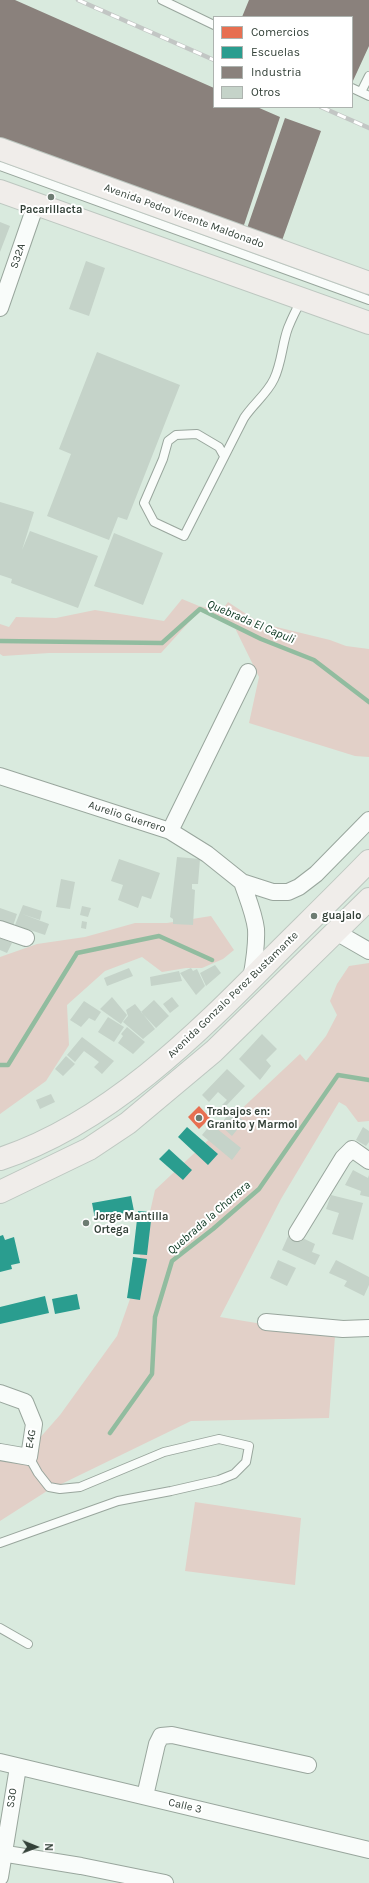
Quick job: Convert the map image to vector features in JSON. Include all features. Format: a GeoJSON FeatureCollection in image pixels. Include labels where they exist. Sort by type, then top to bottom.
{"type":"FeatureCollection","features":[{"type":"Feature","properties":{"kind":"main road","name":"Avenida Pedro Vicente Maldonado"},"geometry":{"type":"LineString","coordinates":[[0,149],[369,283]]}},
{"type":"Feature","properties":{"kind":"main road"},"geometry":{"type":"LineString","coordinates":[[0,192],[369,323]]}},
{"type":"Feature","properties":{"kind":"main road","name":"Avenida Gonzalo Perez Bustamante"},"geometry":{"type":"LineString","coordinates":[[0,1159],[18,1153],[55,1136],[98,1110],[146,1076],[205,1025],[369,861]]}},
{"type":"Feature","properties":{"kind":"main road"},"geometry":{"type":"LineString","coordinates":[[0,1192],[89,1149],[128,1123],[214,1051],[369,899]]}},
{"type":"Feature","properties":{"kind":"street","name":"S32A"},"geometry":{"type":"LineString","coordinates":[[0,308],[36,204]]}},
{"type":"Feature","properties":{"kind":"street"},"geometry":{"type":"LineString","coordinates":[[170,831],[248,672]]}},
{"type":"Feature","properties":{"kind":"street","name":"Aurelio Guerrero"},"geometry":{"type":"LineString","coordinates":[[0,776],[170,831],[207,854],[242,882],[273,892],[288,892],[299,887],[316,874],[369,820]]}},
{"type":"Feature","properties":{"kind":"street"},"geometry":{"type":"LineString","coordinates":[[242,882],[254,917],[256,931],[255,955],[251,979]]}},
{"type":"Feature","properties":{"kind":"street"},"geometry":{"type":"LineString","coordinates":[[0,929],[26,938]]}},
{"type":"Feature","properties":{"kind":"street"},"geometry":{"type":"LineString","coordinates":[[336,932],[369,951]]}},
{"type":"Feature","properties":{"kind":"street"},"geometry":{"type":"LineString","coordinates":[[297,1234],[343,1158],[352,1149],[369,1160]]}},
{"type":"Feature","properties":{"kind":"street"},"geometry":{"type":"LineString","coordinates":[[266,1322],[328,1328],[369,1328]]}},
{"type":"Feature","properties":{"kind":"street","name":"E4G"},"geometry":{"type":"LineString","coordinates":[[0,1393],[24,1402],[34,1424],[29,1457]]}},
{"type":"Feature","properties":{"kind":"street"},"geometry":{"type":"LineString","coordinates":[[0,1452],[29,1457]]}},
{"type":"Feature","properties":{"kind":"street"},"geometry":{"type":"LineString","coordinates":[[145,1796],[157,1744],[161,1736],[172,1735],[308,1764]]}},
{"type":"Feature","properties":{"kind":"street","name":"Calle 3"},"geometry":{"type":"LineString","coordinates":[[0,1762],[369,1850]]}},
{"type":"Feature","properties":{"kind":"street","name":"S30"},"geometry":{"type":"LineString","coordinates":[[0,1877],[2,1853],[18,1767]]}},
{"type":"Feature","properties":{"kind":"street"},"geometry":{"type":"LineString","coordinates":[[2,1853],[160,1882]]}},
{"type":"Feature","properties":{"kind":"lane"},"geometry":{"type":"LineString","coordinates":[[162,0],[213,25]]}},
{"type":"Feature","properties":{"kind":"lane"},"geometry":{"type":"LineString","coordinates":[[361,92],[369,76]]}},
{"type":"Feature","properties":{"kind":"lane"},"geometry":{"type":"LineString","coordinates":[[353,88],[369,96]]}},
{"type":"Feature","properties":{"kind":"lane"},"geometry":{"type":"LineString","coordinates":[[0,166],[369,300]]}},
{"type":"Feature","properties":{"kind":"lane"},"geometry":{"type":"LineString","coordinates":[[224,456],[219,447],[197,434],[176,434],[168,441],[163,459],[144,503],[154,522],[184,536],[244,418],[254,404],[266,393],[274,378],[281,360],[288,328],[302,299]]}},
{"type":"Feature","properties":{"kind":"lane"},"geometry":{"type":"LineString","coordinates":[[332,300],[369,314]]}},
{"type":"Feature","properties":{"kind":"lane"},"geometry":{"type":"LineString","coordinates":[[0,1544],[118,1501],[219,1480],[234,1474],[246,1462],[249,1446],[219,1439],[164,1452],[80,1487],[60,1489],[50,1487],[38,1473],[29,1457]]}},
{"type":"Feature","properties":{"kind":"lane"},"geometry":{"type":"LineString","coordinates":[[0,1628],[28,1644]]}},
{"type":"Feature","properties":{"kind":"shaded area"},"geometry":{"type":"Polygon","coordinates":[[[182,599],[199,606],[221,611],[228,602],[260,623],[330,640],[346,646],[369,649],[369,757],[355,756],[249,723],[259,677],[234,626],[200,610],[161,653],[49,653],[3,656],[0,654],[0,624],[9,627],[16,617],[56,618],[95,610],[164,621],[182,599]]]}},
{"type":"Feature","properties":{"kind":"shaded area"},"geometry":{"type":"Polygon","coordinates":[[[211,916],[234,950],[223,959],[202,968],[186,968],[162,972],[142,957],[105,971],[67,1005],[69,1045],[46,1081],[0,1114],[0,957],[37,944],[85,937],[135,923],[167,923],[211,916]]]}},
{"type":"Feature","properties":{"kind":"shaded area"},"geometry":{"type":"Polygon","coordinates":[[[369,963],[369,1121],[358,1122],[346,1106],[339,1102],[281,1199],[220,1317],[335,1336],[329,1418],[191,1421],[47,1491],[0,1521],[0,1460],[30,1449],[60,1415],[117,1336],[130,1299],[155,1190],[300,1054],[306,1061],[326,1036],[337,1015],[330,1001],[337,984],[349,966],[369,963]]]}},
{"type":"Feature","properties":{"kind":"shaded area"},"geometry":{"type":"Polygon","coordinates":[[[195,1502],[301,1518],[295,1585],[185,1571],[195,1502]]]}},
{"type":"Feature","properties":{"kind":"building: Comercios","name":"Trabajos en: Granito y Marmol"},"geometry":{"type":"Polygon","coordinates":[[[199,1106],[210,1118],[199,1129],[188,1117],[199,1106]]]}},
{"type":"Feature","properties":{"kind":"building: Escuelas"},"geometry":{"type":"Polygon","coordinates":[[[187,1127],[218,1154],[208,1165],[178,1137],[187,1127]]]}},
{"type":"Feature","properties":{"kind":"building: Escuelas"},"geometry":{"type":"Polygon","coordinates":[[[169,1149],[192,1170],[183,1180],[159,1159],[169,1149]]]}},
{"type":"Feature","properties":{"kind":"building: Escuelas"},"geometry":{"type":"Polygon","coordinates":[[[131,1196],[134,1211],[95,1219],[92,1203],[131,1196]]]}},
{"type":"Feature","properties":{"kind":"building: Escuelas"},"geometry":{"type":"Polygon","coordinates":[[[138,1211],[152,1212],[147,1255],[133,1254],[138,1211]]]}},
{"type":"Feature","properties":{"kind":"building: Escuelas"},"geometry":{"type":"Polygon","coordinates":[[[3,1235],[5,1240],[14,1237],[20,1263],[11,1265],[12,1269],[0,1272],[0,1236],[3,1235]]]}},
{"type":"Feature","properties":{"kind":"building: Escuelas"},"geometry":{"type":"Polygon","coordinates":[[[133,1257],[147,1259],[140,1300],[127,1298],[133,1257]]]}},
{"type":"Feature","properties":{"kind":"building: Escuelas"},"geometry":{"type":"Polygon","coordinates":[[[77,1294],[80,1309],[55,1314],[52,1299],[77,1294]]]}},
{"type":"Feature","properties":{"kind":"building: Escuelas"},"geometry":{"type":"Polygon","coordinates":[[[45,1296],[49,1313],[0,1324],[0,1307],[45,1296]]]}},
{"type":"Feature","properties":{"kind":"building: Industria"},"geometry":{"type":"Polygon","coordinates":[[[0,0],[15,0],[213,88],[213,108],[259,108],[280,117],[241,234],[0,147],[0,0]]]}},
{"type":"Feature","properties":{"kind":"building: Industria"},"geometry":{"type":"Polygon","coordinates":[[[249,0],[369,0],[369,46],[353,81],[353,16],[242,16],[249,0]]]}},
{"type":"Feature","properties":{"kind":"building: Industria"},"geometry":{"type":"Polygon","coordinates":[[[285,118],[321,131],[279,249],[244,237],[285,118]]]}},
{"type":"Feature","properties":{"kind":"building: Otros"},"geometry":{"type":"Polygon","coordinates":[[[0,222],[10,226],[0,252],[0,222]]]}},
{"type":"Feature","properties":{"kind":"building: Otros"},"geometry":{"type":"Polygon","coordinates":[[[86,261],[105,268],[89,316],[69,309],[86,261]]]}},
{"type":"Feature","properties":{"kind":"building: Otros"},"geometry":{"type":"Polygon","coordinates":[[[97,352],[180,385],[127,520],[118,517],[109,540],[47,516],[71,454],[59,449],[97,352]]]}},
{"type":"Feature","properties":{"kind":"building: Otros"},"geometry":{"type":"Polygon","coordinates":[[[0,502],[34,512],[22,550],[30,531],[98,556],[78,608],[11,583],[12,579],[0,575],[0,502]]]}},
{"type":"Feature","properties":{"kind":"building: Otros"},"geometry":{"type":"Polygon","coordinates":[[[114,533],[163,553],[143,605],[94,586],[114,533]]]}},
{"type":"Feature","properties":{"kind":"building: Otros"},"geometry":{"type":"Polygon","coordinates":[[[177,857],[200,859],[198,884],[192,884],[192,889],[195,890],[193,925],[173,924],[173,919],[170,917],[177,857]]]}},
{"type":"Feature","properties":{"kind":"building: Otros"},"geometry":{"type":"Polygon","coordinates":[[[119,859],[160,873],[151,899],[142,896],[138,908],[118,900],[123,885],[111,881],[119,859]]]}},
{"type":"Feature","properties":{"kind":"building: Otros"},"geometry":{"type":"Polygon","coordinates":[[[61,879],[75,882],[70,909],[56,907],[61,879]]]}},
{"type":"Feature","properties":{"kind":"building: Otros"},"geometry":{"type":"Polygon","coordinates":[[[23,905],[42,911],[40,920],[22,914],[49,924],[45,935],[27,929],[25,934],[13,930],[23,905]]]}},
{"type":"Feature","properties":{"kind":"building: Otros"},"geometry":{"type":"Polygon","coordinates":[[[82,906],[91,908],[88,917],[80,915],[82,906]]]}},
{"type":"Feature","properties":{"kind":"building: Otros"},"geometry":{"type":"Polygon","coordinates":[[[0,908],[17,914],[12,929],[0,925],[0,908]]]}},
{"type":"Feature","properties":{"kind":"building: Otros"},"geometry":{"type":"Polygon","coordinates":[[[82,921],[87,922],[86,929],[81,928],[82,921]]]}},
{"type":"Feature","properties":{"kind":"building: Otros"},"geometry":{"type":"Polygon","coordinates":[[[0,938],[12,943],[7,953],[0,950],[0,938]]]}},
{"type":"Feature","properties":{"kind":"building: Otros"},"geometry":{"type":"Polygon","coordinates":[[[215,965],[221,973],[206,986],[200,973],[215,965]]]}},
{"type":"Feature","properties":{"kind":"building: Otros"},"geometry":{"type":"Polygon","coordinates":[[[129,968],[133,976],[107,986],[104,978],[129,968]]]}},
{"type":"Feature","properties":{"kind":"building: Otros"},"geometry":{"type":"Polygon","coordinates":[[[191,968],[193,971],[197,969],[205,986],[196,995],[180,973],[191,968]]]}},
{"type":"Feature","properties":{"kind":"building: Otros"},"geometry":{"type":"Polygon","coordinates":[[[179,971],[182,981],[151,986],[150,977],[179,971]]]}},
{"type":"Feature","properties":{"kind":"building: Otros"},"geometry":{"type":"Polygon","coordinates":[[[112,997],[127,1015],[121,1024],[100,1009],[112,997]]]}},
{"type":"Feature","properties":{"kind":"building: Otros"},"geometry":{"type":"Polygon","coordinates":[[[172,997],[179,1006],[170,1013],[163,1004],[172,997]]]}},
{"type":"Feature","properties":{"kind":"building: Otros"},"geometry":{"type":"Polygon","coordinates":[[[154,1000],[169,1016],[156,1028],[141,1012],[154,1000]]]}},
{"type":"Feature","properties":{"kind":"building: Otros"},"geometry":{"type":"Polygon","coordinates":[[[84,1001],[101,1012],[95,1021],[89,1018],[81,1027],[70,1020],[84,1001]]]}},
{"type":"Feature","properties":{"kind":"building: Otros"},"geometry":{"type":"Polygon","coordinates":[[[135,1004],[155,1029],[143,1039],[123,1022],[128,1016],[126,1010],[135,1004]]]}},
{"type":"Feature","properties":{"kind":"building: Otros"},"geometry":{"type":"Polygon","coordinates":[[[108,1017],[124,1027],[114,1042],[98,1032],[108,1017]]]}},
{"type":"Feature","properties":{"kind":"building: Otros"},"geometry":{"type":"Polygon","coordinates":[[[127,1027],[145,1042],[133,1054],[118,1043],[123,1036],[121,1034],[127,1027]]]}},
{"type":"Feature","properties":{"kind":"building: Otros"},"geometry":{"type":"Polygon","coordinates":[[[262,1034],[277,1049],[266,1060],[271,1066],[260,1080],[239,1059],[262,1034]]]}},
{"type":"Feature","properties":{"kind":"building: Otros"},"geometry":{"type":"Polygon","coordinates":[[[82,1037],[114,1061],[102,1074],[94,1067],[99,1062],[84,1051],[75,1062],[67,1055],[82,1037]]]}},
{"type":"Feature","properties":{"kind":"building: Otros"},"geometry":{"type":"Polygon","coordinates":[[[66,1056],[75,1064],[63,1076],[55,1069],[66,1056]]]}},
{"type":"Feature","properties":{"kind":"building: Otros"},"geometry":{"type":"Polygon","coordinates":[[[227,1069],[245,1086],[225,1107],[222,1105],[227,1100],[218,1092],[209,1102],[202,1095],[227,1069]]]}},
{"type":"Feature","properties":{"kind":"building: Otros"},"geometry":{"type":"Polygon","coordinates":[[[51,1094],[55,1102],[40,1109],[36,1100],[51,1094]]]}},
{"type":"Feature","properties":{"kind":"building: Otros"},"geometry":{"type":"Polygon","coordinates":[[[231,1111],[244,1121],[232,1136],[220,1125],[231,1111]]]}},
{"type":"Feature","properties":{"kind":"building: Otros"},"geometry":{"type":"Polygon","coordinates":[[[211,1124],[241,1148],[232,1160],[202,1135],[211,1124]]]}},
{"type":"Feature","properties":{"kind":"building: Otros"},"geometry":{"type":"Polygon","coordinates":[[[363,1127],[369,1131],[369,1142],[366,1146],[356,1140],[363,1127]]]}},
{"type":"Feature","properties":{"kind":"building: Otros"},"geometry":{"type":"Polygon","coordinates":[[[353,1170],[368,1178],[369,1175],[369,1197],[360,1195],[361,1191],[345,1185],[353,1170]]]}},
{"type":"Feature","properties":{"kind":"building: Otros"},"geometry":{"type":"Polygon","coordinates":[[[331,1195],[363,1203],[353,1240],[332,1234],[339,1213],[326,1209],[331,1195]]]}},
{"type":"Feature","properties":{"kind":"building: Otros"},"geometry":{"type":"Polygon","coordinates":[[[290,1232],[315,1244],[312,1252],[320,1255],[315,1265],[282,1250],[290,1232]]]}},
{"type":"Feature","properties":{"kind":"building: Otros"},"geometry":{"type":"Polygon","coordinates":[[[278,1260],[296,1268],[287,1286],[270,1278],[278,1260]]]}},
{"type":"Feature","properties":{"kind":"building: Otros"},"geometry":{"type":"Polygon","coordinates":[[[336,1260],[369,1277],[369,1285],[364,1296],[344,1286],[347,1281],[329,1273],[336,1260]]]}},
{"type":"Feature","properties":{"kind":"waterway","name":"Quebrada El Capuli"},"geometry":{"type":"LineString","coordinates":[[0,641],[162,643],[200,609],[261,639],[314,660],[369,702]]}},
{"type":"Feature","properties":{"kind":"waterway"},"geometry":{"type":"LineString","coordinates":[[0,1065],[8,1065],[77,953],[159,936],[212,960]]}},
{"type":"Feature","properties":{"kind":"waterway","name":"Quebrada la Chorrera"},"geometry":{"type":"LineString","coordinates":[[110,1433],[152,1374],[155,1317],[172,1261],[213,1229],[259,1189],[338,1075],[369,1080]]}},
{"type":"Feature","properties":{"kind":"railway"},"geometry":{"type":"LineString","coordinates":[[78,0],[213,60]]}},
{"type":"Feature","properties":{"kind":"railway"},"geometry":{"type":"LineString","coordinates":[[323,108],[369,128]]}},
{"type":"Feature","properties":{"kind":"place","name":"Pacarillacta"},"geometry":{"type":"Point","coordinates":[51,197]}},
{"type":"Feature","properties":{"kind":"place","name":"guajalo"},"geometry":{"type":"Point","coordinates":[314,916]}},
{"type":"Feature","properties":{"kind":"place","name":"Trabajos en: Granito y Marmol"},"geometry":{"type":"Point","coordinates":[199,1118]}},
{"type":"Feature","properties":{"kind":"place","name":"Jorge Mantilla Ortega"},"geometry":{"type":"Point","coordinates":[86,1223]}}]}
